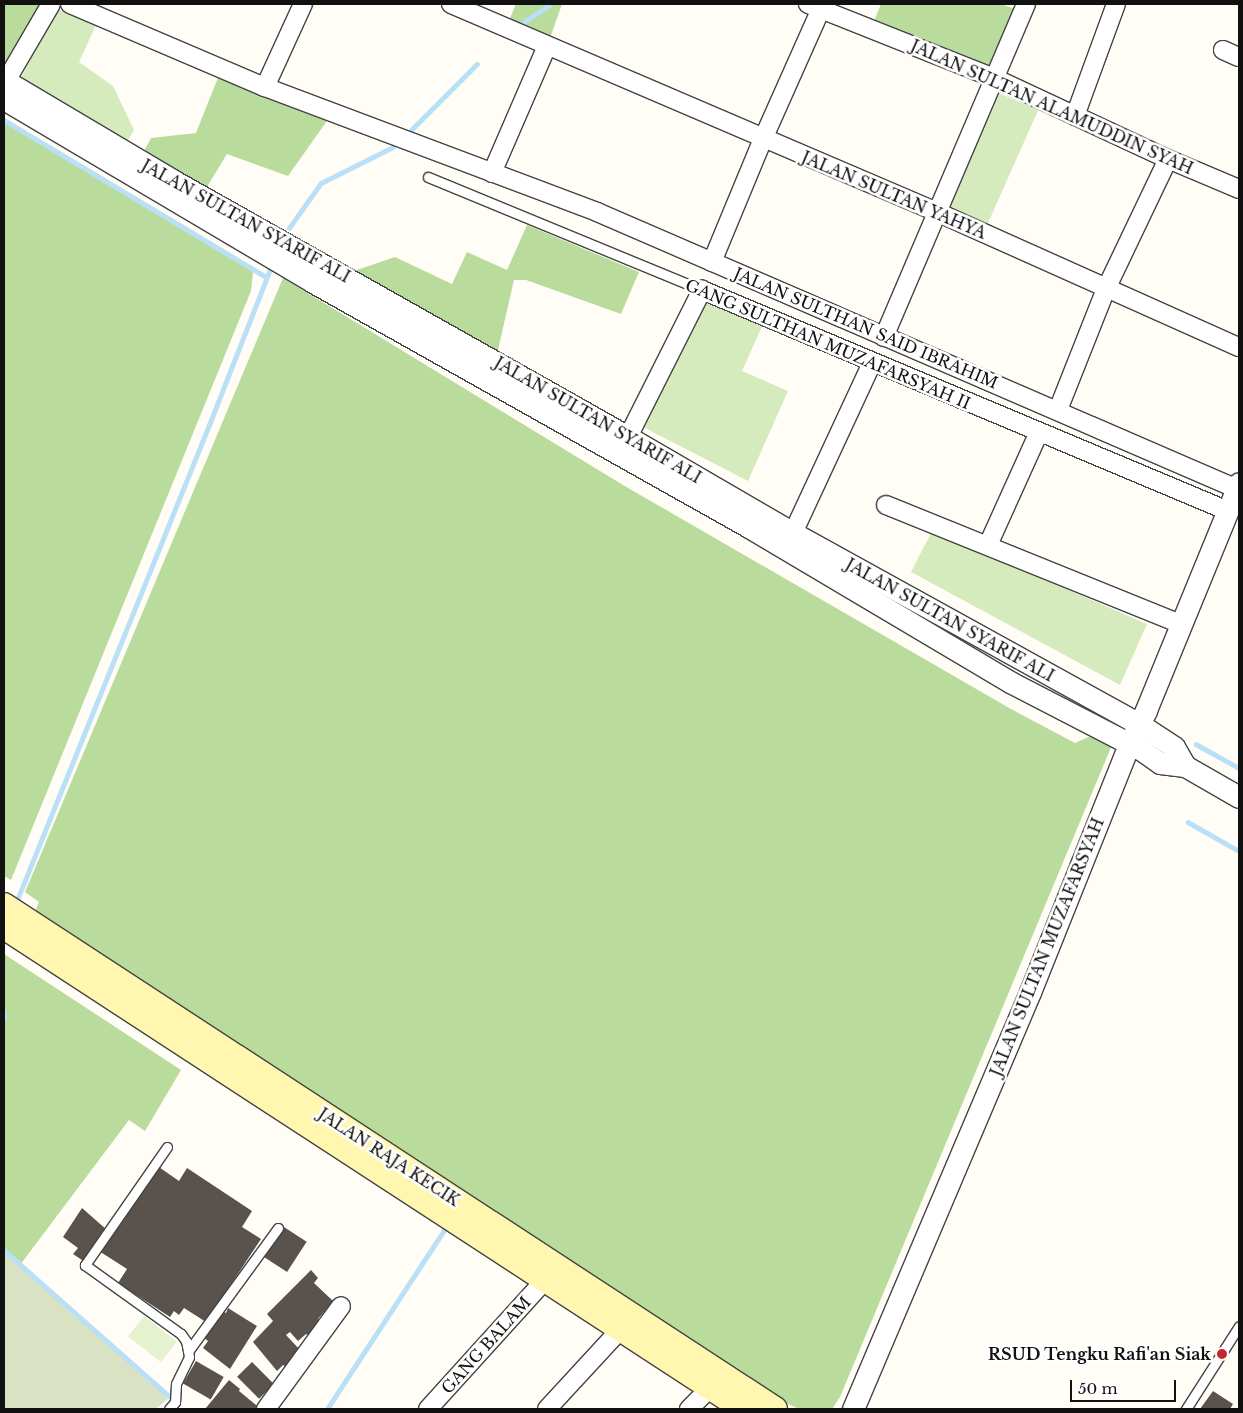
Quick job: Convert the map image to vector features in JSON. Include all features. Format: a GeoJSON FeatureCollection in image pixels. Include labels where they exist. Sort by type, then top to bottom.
{"type":"FeatureCollection","features":[{"type":"Feature","properties":{"kind":"main road","name":"JALAN RAJA KECIK"},"geometry":{"type":"LineString","coordinates":[[4,905],[40,940],[680,1358],[710,1388],[743,1409]]}},
{"type":"Feature","properties":{"kind":"main road","name":"JALAN RAJA KECIK"},"geometry":{"type":"LineString","coordinates":[[4,927],[40,940]]}},
{"type":"Feature","properties":{"kind":"main road","name":"JALAN RAJA KECIK"},"geometry":{"type":"LineString","coordinates":[[210,1052],[544,1281],[620,1330],[680,1358],[775,1409]]}},
{"type":"Feature","properties":{"kind":"street"},"geometry":{"type":"LineString","coordinates":[[4,87],[51,4]]}},
{"type":"Feature","properties":{"kind":"street","name":"JALAN SULTHAN SAID IBRAHIM"},"geometry":{"type":"LineString","coordinates":[[70,4],[265,87],[597,212],[884,337],[1238,486]]}},
{"type":"Feature","properties":{"kind":"street"},"geometry":{"type":"LineString","coordinates":[[265,87],[303,4]]}},
{"type":"Feature","properties":{"kind":"street","name":"JALAN SULTAN YAHYA"},"geometry":{"type":"LineString","coordinates":[[451,4],[762,139],[939,213],[1239,347]]}},
{"type":"Feature","properties":{"kind":"street"},"geometry":{"type":"LineString","coordinates":[[884,337],[939,213],[1026,4]]}},
{"type":"Feature","properties":{"kind":"street"},"geometry":{"type":"LineString","coordinates":[[1075,116],[1116,4]]}},
{"type":"Feature","properties":{"kind":"street"},"geometry":{"type":"LineString","coordinates":[[712,262],[817,6]]}},
{"type":"Feature","properties":{"kind":"street","name":"JALAN SULTAN ALAMUDDIN SYAH"},"geometry":{"type":"LineString","coordinates":[[817,6],[994,78],[1168,159],[1239,189]]}},
{"type":"Feature","properties":{"kind":"street"},"geometry":{"type":"LineString","coordinates":[[492,172],[547,46]]}},
{"type":"Feature","properties":{"kind":"street","name":"JALAN SULTAN SYARIF ALI"},"geometry":{"type":"LineString","coordinates":[[4,87],[174,181],[319,274],[1010,682],[1129,744],[1160,763],[1186,766],[1239,796]]}},
{"type":"Feature","properties":{"kind":"street"},"geometry":{"type":"LineString","coordinates":[[1058,410],[1106,289],[1168,159]]}},
{"type":"Feature","properties":{"kind":"street","name":"JALAN SULTAN SYARIF ALI"},"geometry":{"type":"LineString","coordinates":[[319,274],[628,437],[793,533],[1139,724],[1174,746],[1186,766]]}},
{"type":"Feature","properties":{"kind":"street"},"geometry":{"type":"LineString","coordinates":[[628,437],[702,290]]}},
{"type":"Feature","properties":{"kind":"street","name":"GANG SULTHAN MUZAFARSYAH II"},"geometry":{"type":"LineString","coordinates":[[702,290],[1228,511]]}},
{"type":"Feature","properties":{"kind":"street"},"geometry":{"type":"LineString","coordinates":[[793,533],[872,363]]}},
{"type":"Feature","properties":{"kind":"street"},"geometry":{"type":"LineString","coordinates":[[988,545],[1039,432]]}},
{"type":"Feature","properties":{"kind":"street","name":"JALAN SULTAN MUZAFARSYAH"},"geometry":{"type":"LineString","coordinates":[[854,1409],[1026,1002],[1129,744],[1238,486]]}},
{"type":"Feature","properties":{"kind":"street"},"geometry":{"type":"LineString","coordinates":[[886,505],[1181,624]]}},
{"type":"Feature","properties":{"kind":"street","name":"GANG BALAM"},"geometry":{"type":"LineString","coordinates":[[428,1409],[544,1281]]}},
{"type":"Feature","properties":{"kind":"street"},"geometry":{"type":"LineString","coordinates":[[266,1409],[341,1306]]}},
{"type":"Feature","properties":{"kind":"street"},"geometry":{"type":"LineString","coordinates":[[547,1409],[620,1330]]}},
{"type":"Feature","properties":{"kind":"street"},"geometry":{"type":"LineString","coordinates":[[689,1409],[710,1388]]}},
{"type":"Feature","properties":{"kind":"lane","name":"GANG SULTHAN MUZAFARSYAH II"},"geometry":{"type":"LineString","coordinates":[[428,176],[702,290]]}},
{"type":"Feature","properties":{"kind":"lane"},"geometry":{"type":"LineString","coordinates":[[167,1147],[85,1266],[181,1334],[190,1358],[176,1384],[176,1402],[169,1409]]}},
{"type":"Feature","properties":{"kind":"lane"},"geometry":{"type":"LineString","coordinates":[[188,1350],[278,1228]]}},
{"type":"Feature","properties":{"kind":"lane"},"geometry":{"type":"LineString","coordinates":[[1186,1409],[1239,1326]]}},
{"type":"Feature","properties":{"kind":"green space"},"geometry":{"type":"Polygon","coordinates":[[[4,4],[40,4],[5,67],[4,66],[4,4]]]}},
{"type":"Feature","properties":{"kind":"green space"},"geometry":{"type":"Polygon","coordinates":[[[516,4],[562,4],[549,41],[508,23],[516,4]]]}},
{"type":"Feature","properties":{"kind":"green space"},"geometry":{"type":"Polygon","coordinates":[[[881,4],[1001,4],[1015,9],[991,68],[874,21],[881,4]]]}},
{"type":"Feature","properties":{"kind":"green space"},"geometry":{"type":"Polygon","coordinates":[[[57,9],[96,25],[79,62],[113,86],[134,130],[125,145],[21,78],[57,9]]]}},
{"type":"Feature","properties":{"kind":"green space"},"geometry":{"type":"Polygon","coordinates":[[[219,75],[329,118],[288,176],[227,154],[205,190],[142,155],[151,138],[196,133],[219,75]]]}},
{"type":"Feature","properties":{"kind":"green space"},"geometry":{"type":"Polygon","coordinates":[[[997,92],[1038,110],[986,228],[945,210],[997,92]]]}},
{"type":"Feature","properties":{"kind":"green space"},"geometry":{"type":"Polygon","coordinates":[[[4,118],[245,262],[253,273],[251,291],[11,880],[4,876],[4,118]]]}},
{"type":"Feature","properties":{"kind":"green space"},"geometry":{"type":"Polygon","coordinates":[[[527,225],[639,272],[621,314],[526,280],[514,280],[497,354],[351,272],[395,257],[452,284],[467,252],[507,270],[527,225]]]}},
{"type":"Feature","properties":{"kind":"green space"},"geometry":{"type":"Polygon","coordinates":[[[283,278],[623,485],[1011,709],[1075,743],[1093,735],[1112,745],[840,1397],[832,1409],[799,1409],[786,1403],[34,914],[39,902],[25,892],[283,278]]]}},
{"type":"Feature","properties":{"kind":"green space"},"geometry":{"type":"Polygon","coordinates":[[[704,299],[763,324],[742,371],[788,391],[748,481],[641,426],[704,299]]]}},
{"type":"Feature","properties":{"kind":"green space"},"geometry":{"type":"Polygon","coordinates":[[[932,531],[1147,624],[1120,685],[911,572],[932,531]]]}},
{"type":"Feature","properties":{"kind":"green space"},"geometry":{"type":"Polygon","coordinates":[[[4,954],[181,1070],[145,1131],[129,1120],[20,1265],[4,1250],[4,954]]]}},
{"type":"Feature","properties":{"kind":"green space"},"geometry":{"type":"Polygon","coordinates":[[[4,1250],[170,1397],[156,1409],[4,1409],[4,1250]]]}},
{"type":"Feature","properties":{"kind":"green space"},"geometry":{"type":"Polygon","coordinates":[[[144,1316],[177,1342],[161,1362],[128,1336],[144,1316]]]}},
{"type":"Feature","properties":{"kind":"building"},"geometry":{"type":"Polygon","coordinates":[[[156,1165],[179,1181],[187,1168],[252,1211],[242,1227],[261,1239],[206,1322],[184,1308],[179,1315],[174,1311],[170,1317],[118,1283],[127,1269],[99,1251],[156,1165]]]}},
{"type":"Feature","properties":{"kind":"building"},"geometry":{"type":"Polygon","coordinates":[[[82,1208],[107,1230],[85,1262],[73,1254],[78,1248],[63,1237],[82,1208]]]}},
{"type":"Feature","properties":{"kind":"building"},"geometry":{"type":"Polygon","coordinates":[[[284,1227],[307,1242],[287,1272],[264,1257],[284,1227]]]}},
{"type":"Feature","properties":{"kind":"building"},"geometry":{"type":"Polygon","coordinates":[[[311,1270],[318,1278],[314,1283],[333,1301],[318,1319],[321,1322],[309,1336],[306,1334],[298,1341],[290,1332],[286,1335],[301,1351],[288,1368],[283,1365],[277,1371],[253,1342],[273,1321],[267,1314],[311,1270]]]}},
{"type":"Feature","properties":{"kind":"building"},"geometry":{"type":"Polygon","coordinates":[[[228,1308],[257,1326],[230,1369],[203,1348],[208,1341],[203,1337],[222,1311],[226,1313],[228,1308]]]}},
{"type":"Feature","properties":{"kind":"building"},"geometry":{"type":"Polygon","coordinates":[[[196,1361],[224,1377],[211,1400],[183,1384],[196,1361]]]}},
{"type":"Feature","properties":{"kind":"building"},"geometry":{"type":"Polygon","coordinates":[[[252,1362],[274,1384],[259,1399],[237,1377],[252,1362]]]}},
{"type":"Feature","properties":{"kind":"building"},"geometry":{"type":"Polygon","coordinates":[[[229,1380],[240,1389],[239,1391],[261,1409],[205,1409],[229,1380]]]}},
{"type":"Feature","properties":{"kind":"building"},"geometry":{"type":"Polygon","coordinates":[[[1213,1391],[1233,1404],[1230,1409],[1200,1409],[1213,1391]]]}},
{"type":"Feature","properties":{"kind":"waterway"},"geometry":{"type":"LineString","coordinates":[[524,22],[551,4]]}},
{"type":"Feature","properties":{"kind":"waterway"},"geometry":{"type":"LineString","coordinates":[[411,130],[477,64]]}},
{"type":"Feature","properties":{"kind":"waterway"},"geometry":{"type":"LineString","coordinates":[[4,120],[266,277]]}},
{"type":"Feature","properties":{"kind":"waterway"},"geometry":{"type":"LineString","coordinates":[[289,228],[321,183],[393,147]]}},
{"type":"Feature","properties":{"kind":"waterway"},"geometry":{"type":"LineString","coordinates":[[15,905],[270,269]]}},
{"type":"Feature","properties":{"kind":"waterway"},"geometry":{"type":"LineString","coordinates":[[1196,744],[1239,768]]}},
{"type":"Feature","properties":{"kind":"waterway"},"geometry":{"type":"LineString","coordinates":[[1188,822],[1239,851]]}},
{"type":"Feature","properties":{"kind":"waterway"},"geometry":{"type":"LineString","coordinates":[[4,1011],[4,1018]]}},
{"type":"Feature","properties":{"kind":"waterway"},"geometry":{"type":"LineString","coordinates":[[327,1409],[445,1229]]}},
{"type":"Feature","properties":{"kind":"waterway"},"geometry":{"type":"LineString","coordinates":[[4,1250],[170,1397]]}},
{"type":"Feature","properties":{"kind":"place","name":"RSUD Tengku Rafi'an Siak"},"geometry":{"type":"Point","coordinates":[1222,1354]}}]}
